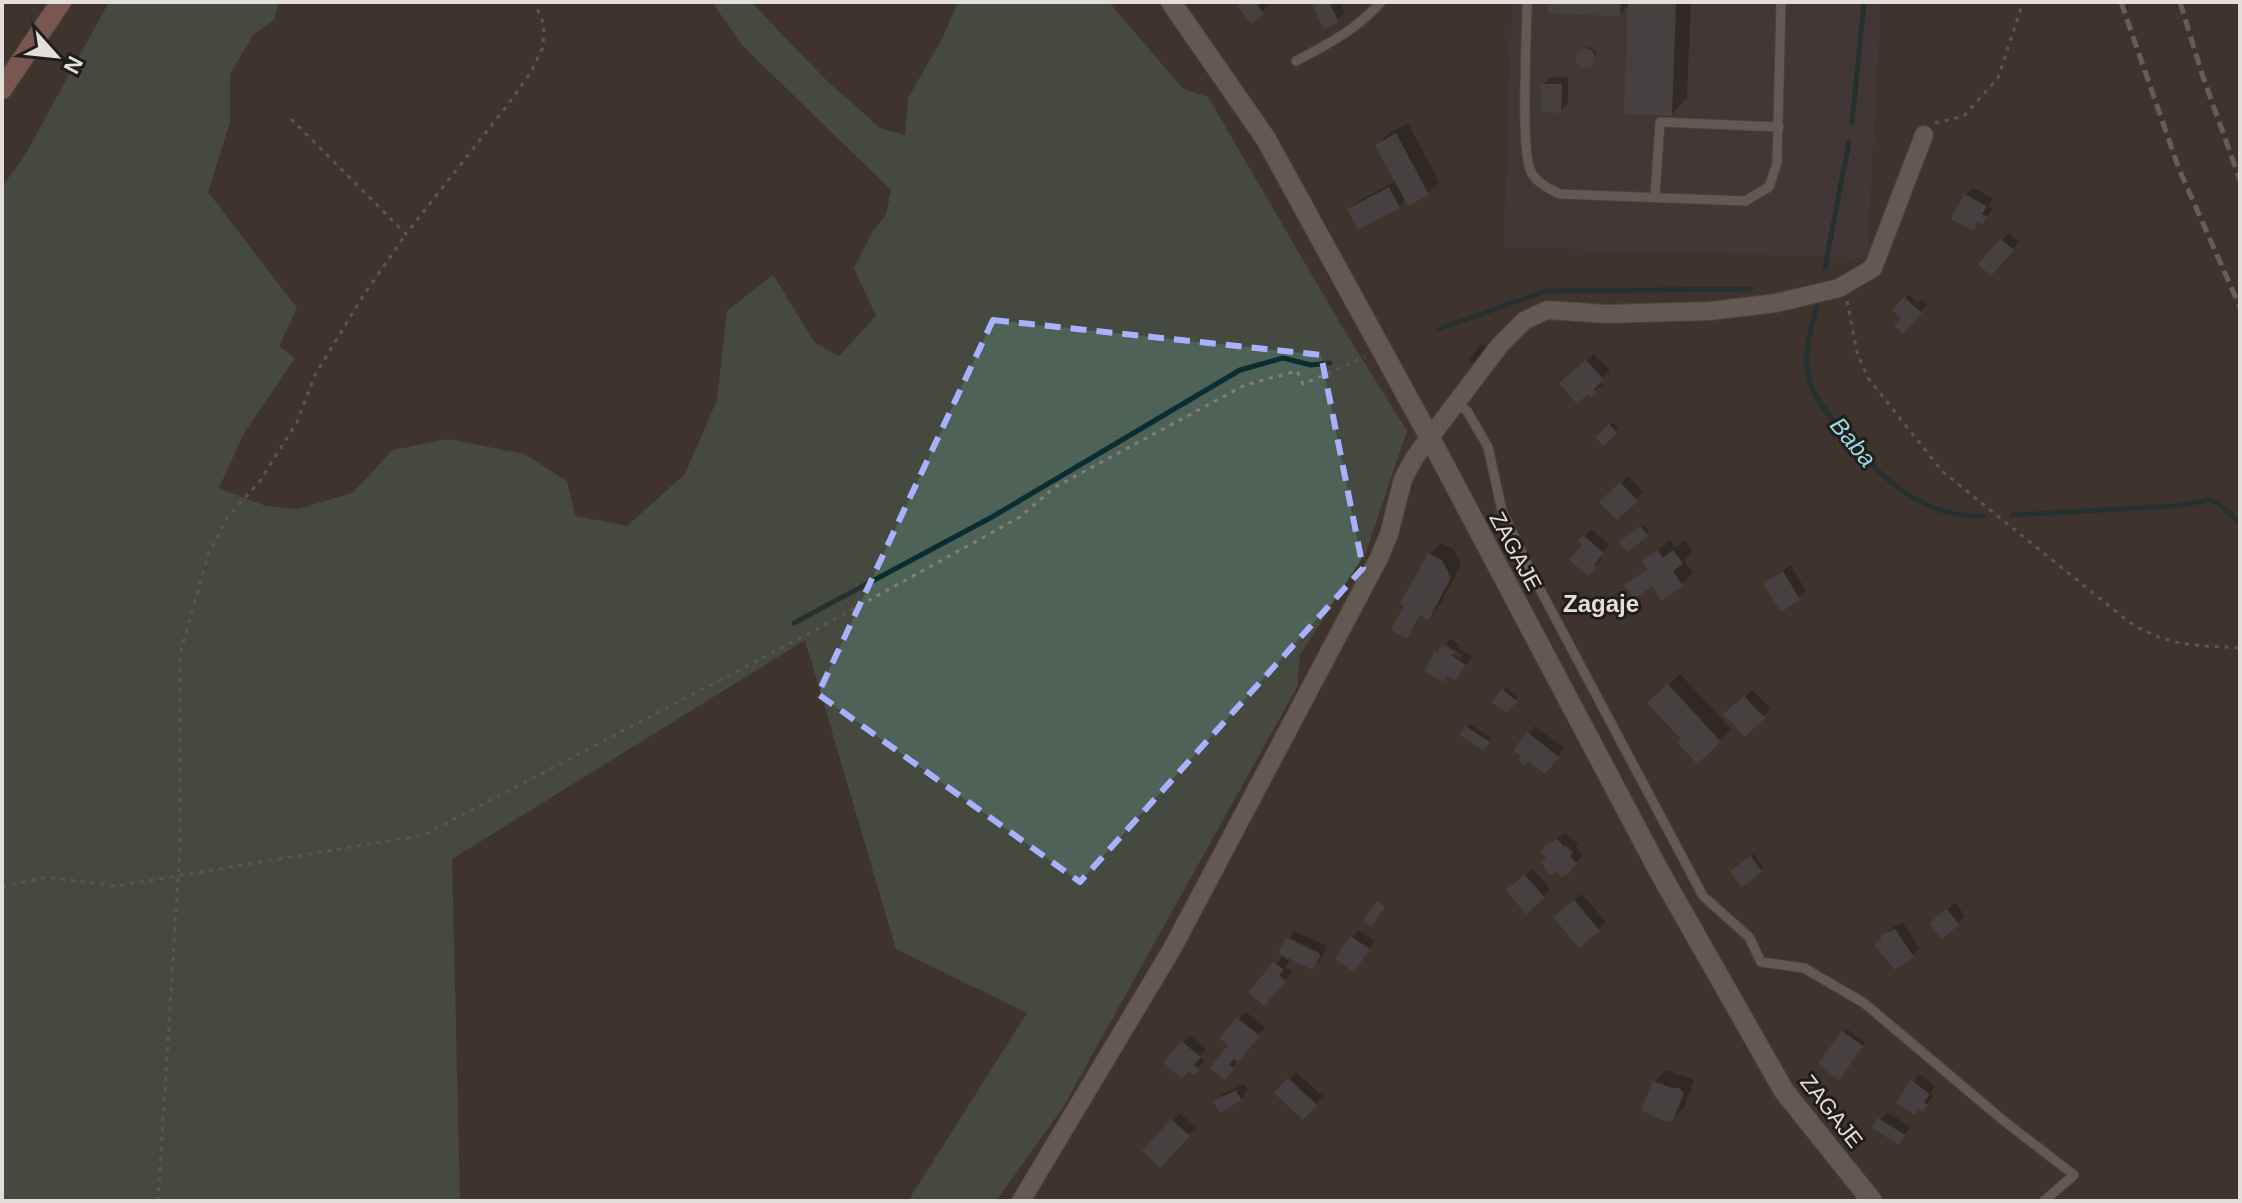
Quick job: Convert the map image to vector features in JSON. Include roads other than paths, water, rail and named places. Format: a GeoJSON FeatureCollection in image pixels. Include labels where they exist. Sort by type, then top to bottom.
{"type":"FeatureCollection","features":[{"type":"Feature","properties":{"kind":"main road"},"geometry":{"type":"LineString","coordinates":[[2,65],[44,2]]}},
{"type":"Feature","properties":{"kind":"main road"},"geometry":{"type":"LineString","coordinates":[[2,89],[61,2]]}},
{"type":"Feature","properties":{"kind":"main road","name":"ZAGAJE"},"geometry":{"type":"LineString","coordinates":[[1171,2],[1266,139],[1430,438],[1659,871],[1784,1091],[1872,1201]]}},
{"type":"Feature","properties":{"kind":"street"},"geometry":{"type":"LineString","coordinates":[[1021,1201],[1186,922],[1379,558],[1389,534],[1403,479],[1500,345],[1524,321],[1547,310],[1606,314],[1710,311],[1776,303],[1839,288],[1873,268],[1924,135]]}},
{"type":"Feature","properties":{"kind":"lane"},"geometry":{"type":"LineString","coordinates":[[1296,61],[1343,37],[1381,2]]}},
{"type":"Feature","properties":{"kind":"lane"},"geometry":{"type":"LineString","coordinates":[[1527,2],[1527,146],[1531,171],[1544,186],[1560,194],[1745,201],[1769,187],[1777,163],[1781,2]]}},
{"type":"Feature","properties":{"kind":"lane"},"geometry":{"type":"LineString","coordinates":[[1655,196],[1660,122],[1779,127]]}},
{"type":"Feature","properties":{"kind":"lane"},"geometry":{"type":"LineString","coordinates":[[1456,403],[1467,411],[1488,447],[1502,511],[1534,578],[1703,896],[1749,937],[1761,962],[1804,968],[1864,1003],[2004,1121],[2074,1175],[2044,1201]]}},
{"type":"Feature","properties":{"kind":"waterway","name":"Baba"},"geometry":{"type":"LineString","coordinates":[[1852,122],[1864,2]]}},
{"type":"Feature","properties":{"kind":"waterway","name":"Baba"},"geometry":{"type":"LineString","coordinates":[[1825,267],[1849,142]]}},
{"type":"Feature","properties":{"kind":"waterway"},"geometry":{"type":"LineString","coordinates":[[1439,329],[1546,291],[1751,289]]}},
{"type":"Feature","properties":{"kind":"waterway","name":"Baba"},"geometry":{"type":"LineString","coordinates":[[1819,300],[1807,354],[1808,375],[1819,402],[1867,460],[1901,490],[1939,510],[1984,516]]}},
{"type":"Feature","properties":{"kind":"waterway"},"geometry":{"type":"LineString","coordinates":[[794,623],[992,517],[1240,370],[1283,358],[1311,365],[1330,363]]}},
{"type":"Feature","properties":{"kind":"waterway","name":"Baba"},"geometry":{"type":"LineString","coordinates":[[2012,515],[2173,506],[2209,500],[2218,503],[2240,523]]}},
{"type":"Feature","properties":{"kind":"railway"},"geometry":{"type":"LineString","coordinates":[[2121,2],[2179,169],[2240,307]]}},
{"type":"Feature","properties":{"kind":"railway"},"geometry":{"type":"LineString","coordinates":[[2180,2],[2240,180]]}},
{"type":"Feature","properties":{"kind":"district","name":"Zagaje"},"geometry":{"type":"Point","coordinates":[1601,604]}}]}
